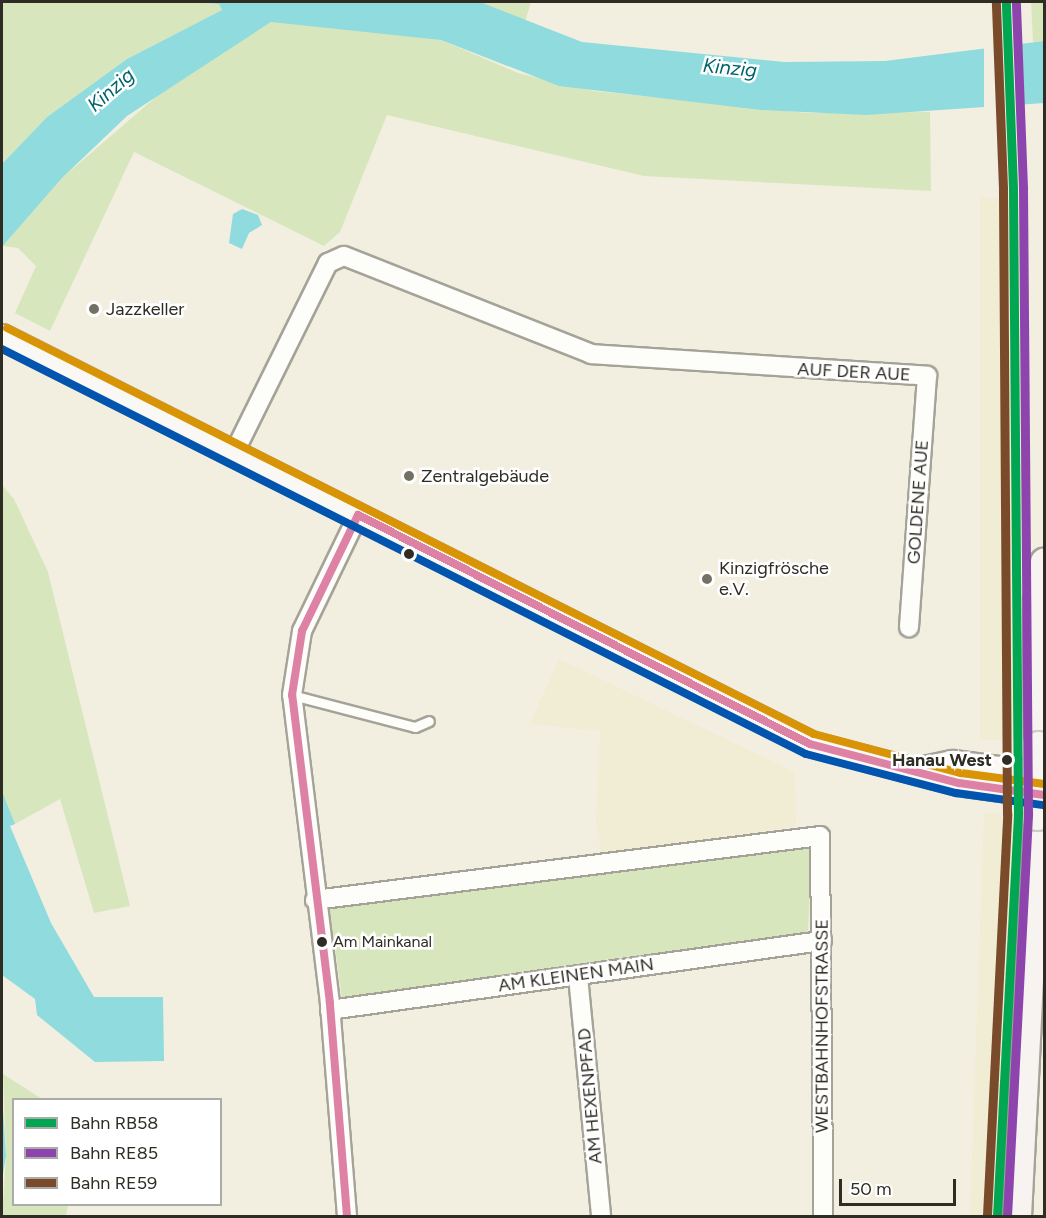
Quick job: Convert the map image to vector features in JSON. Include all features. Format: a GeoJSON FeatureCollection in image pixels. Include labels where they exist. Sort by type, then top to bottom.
{"type":"FeatureCollection","features":[{"type":"Feature","properties":{"kind":"main road"},"geometry":{"type":"LineString","coordinates":[[2,337],[235,451],[784,733],[844,756],[922,770],[959,783],[1041,805]]}},
{"type":"Feature","properties":{"kind":"main road"},"geometry":{"type":"LineString","coordinates":[[1017,1216],[1039,927],[1041,805],[1036,601],[1044,562]]}},
{"type":"Feature","properties":{"kind":"main road"},"geometry":{"type":"LineString","coordinates":[[922,770],[953,763],[1044,775]]}},
{"type":"Feature","properties":{"kind":"main road"},"geometry":{"type":"LineString","coordinates":[[1035,1216],[1044,1078]]}},
{"type":"Feature","properties":{"kind":"street","name":"AUF DER AUE"},"geometry":{"type":"LineString","coordinates":[[235,451],[328,263],[344,256],[591,354],[927,376]]}},
{"type":"Feature","properties":{"kind":"street","name":"GOLDENE AUE"},"geometry":{"type":"LineString","coordinates":[[909,627],[927,376]]}},
{"type":"Feature","properties":{"kind":"street"},"geometry":{"type":"LineString","coordinates":[[347,1216],[330,1010],[292,695],[302,631],[358,515]]}},
{"type":"Feature","properties":{"kind":"street","name":"WESTBAHNHOFSTRASSE"},"geometry":{"type":"LineString","coordinates":[[315,900],[820,836],[823,1216]]}},
{"type":"Feature","properties":{"kind":"street","name":"AM KLEINEN MAIN"},"geometry":{"type":"LineString","coordinates":[[330,1010],[822,941]]}},
{"type":"Feature","properties":{"kind":"street","name":"AM HEXENPFAD"},"geometry":{"type":"LineString","coordinates":[[578,976],[601,1216]]}},
{"type":"Feature","properties":{"kind":"lane"},"geometry":{"type":"LineString","coordinates":[[292,695],[415,727],[429,721]]}},
{"type":"Feature","properties":{"kind":"shaded area"},"geometry":{"type":"Polygon","coordinates":[[[980,198],[1022,198],[1022,740],[980,740],[980,198]]]}},
{"type":"Feature","properties":{"kind":"shaded area"},"geometry":{"type":"Polygon","coordinates":[[[559,659],[795,772],[796,826],[601,855],[596,821],[600,731],[530,724],[559,659]]]}},
{"type":"Feature","properties":{"kind":"shaded area"},"geometry":{"type":"Polygon","coordinates":[[[984,813],[1023,814],[1009,1216],[970,1214],[984,813]]]}},
{"type":"Feature","properties":{"kind":"green space"},"geometry":{"type":"Polygon","coordinates":[[[2,2],[192,2],[220,4],[222,10],[127,59],[47,117],[2,164],[2,2]]]}},
{"type":"Feature","properties":{"kind":"green space"},"geometry":{"type":"Polygon","coordinates":[[[480,2],[531,2],[525,22],[480,2]]]}},
{"type":"Feature","properties":{"kind":"green space"},"geometry":{"type":"Polygon","coordinates":[[[1031,2],[1044,2],[1044,41],[1033,42],[1031,2]]]}},
{"type":"Feature","properties":{"kind":"green space"},"geometry":{"type":"Polygon","coordinates":[[[297,21],[441,40],[518,73],[594,91],[808,113],[930,112],[931,191],[644,176],[387,115],[340,232],[324,246],[134,152],[50,331],[15,313],[36,266],[18,248],[3,246],[62,178],[171,84],[271,22],[297,21]]]}},
{"type":"Feature","properties":{"kind":"green space"},"geometry":{"type":"Polygon","coordinates":[[[2,485],[14,499],[48,572],[130,906],[94,913],[60,799],[15,824],[2,791],[2,485]]]}},
{"type":"Feature","properties":{"kind":"green space"},"geometry":{"type":"Polygon","coordinates":[[[801,842],[812,848],[808,933],[342,999],[329,904],[801,842]]]}},
{"type":"Feature","properties":{"kind":"green space"},"geometry":{"type":"Polygon","coordinates":[[[3,1074],[40,1098],[12,1098],[12,1206],[68,1206],[66,1216],[2,1216],[6,1156],[3,1074]]]}},
{"type":"Feature","properties":{"kind":"water","name":"Kinzig"},"geometry":{"type":"Polygon","coordinates":[[[192,2],[480,2],[582,42],[784,62],[885,61],[1044,41],[1044,103],[866,115],[761,110],[559,86],[441,40],[271,22],[127,116],[62,178],[2,247],[2,164],[47,117],[127,59],[222,10],[219,4],[192,2]]]}},
{"type":"Feature","properties":{"kind":"water"},"geometry":{"type":"Polygon","coordinates":[[[242,209],[258,215],[262,225],[249,233],[242,249],[229,243],[233,214],[242,209]]]}},
{"type":"Feature","properties":{"kind":"water"},"geometry":{"type":"Polygon","coordinates":[[[2,791],[15,824],[10,826],[51,923],[94,997],[163,997],[164,1061],[95,1062],[37,1015],[35,999],[2,975],[2,791]]]}},
{"type":"Feature","properties":{"kind":"water"},"geometry":{"type":"Polygon","coordinates":[[[2,1093],[6,1156],[2,1180],[2,1093]]]}},
{"type":"Feature","properties":{"kind":"pier"},"geometry":{"type":"Polygon","coordinates":[[[1001,42],[1015,42],[1017,108],[1003,108],[1001,42]]]}},
{"type":"Feature","properties":{"kind":"pier"},"geometry":{"type":"Polygon","coordinates":[[[984,45],[996,45],[996,111],[984,111],[984,45]]]}},
{"type":"Feature","properties":{"kind":"rail line","name":"RE59"},"geometry":{"type":"LineString","coordinates":[[987,1215],[1007,814],[1003,188],[996,2]]}},
{"type":"Feature","properties":{"kind":"rail line","name":"RB58"},"geometry":{"type":"LineString","coordinates":[[997,1216],[1018,814],[1013,188],[1006,2]]}},
{"type":"Feature","properties":{"kind":"rail line","name":"RE85"},"geometry":{"type":"LineString","coordinates":[[1007,1216],[1028,814],[1023,188],[1016,2]]}},
{"type":"Feature","properties":{"kind":"transit line"},"geometry":{"type":"LineString","coordinates":[[7,328],[814,734],[961,773],[1044,784]]}},
{"type":"Feature","properties":{"kind":"transit line"},"geometry":{"type":"LineString","coordinates":[[2,349],[806,754],[956,793],[1043,805]]}},
{"type":"Feature","properties":{"kind":"transit line"},"geometry":{"type":"LineString","coordinates":[[358,515],[810,744],[959,783],[1044,795]]}},
{"type":"Feature","properties":{"kind":"transit line"},"geometry":{"type":"LineString","coordinates":[[347,1216],[330,1003],[292,695],[302,631],[358,515]]}},
{"type":"Feature","properties":{"kind":"place","name":"Jazzkeller"},"geometry":{"type":"Point","coordinates":[94,309]}},
{"type":"Feature","properties":{"kind":"place","name":"Zentralgebäude"},"geometry":{"type":"Point","coordinates":[409,476]}},
{"type":"Feature","properties":{"kind":"place","name":"Kinzigfrösche e.V."},"geometry":{"type":"Point","coordinates":[707,579]}},
{"type":"Feature","properties":{"kind":"place","name":"Hanau West"},"geometry":{"type":"Point","coordinates":[1007,760]}},
{"type":"Feature","properties":{"kind":"place","name":"Am Mainkanal"},"geometry":{"type":"Point","coordinates":[322,942]}}]}
